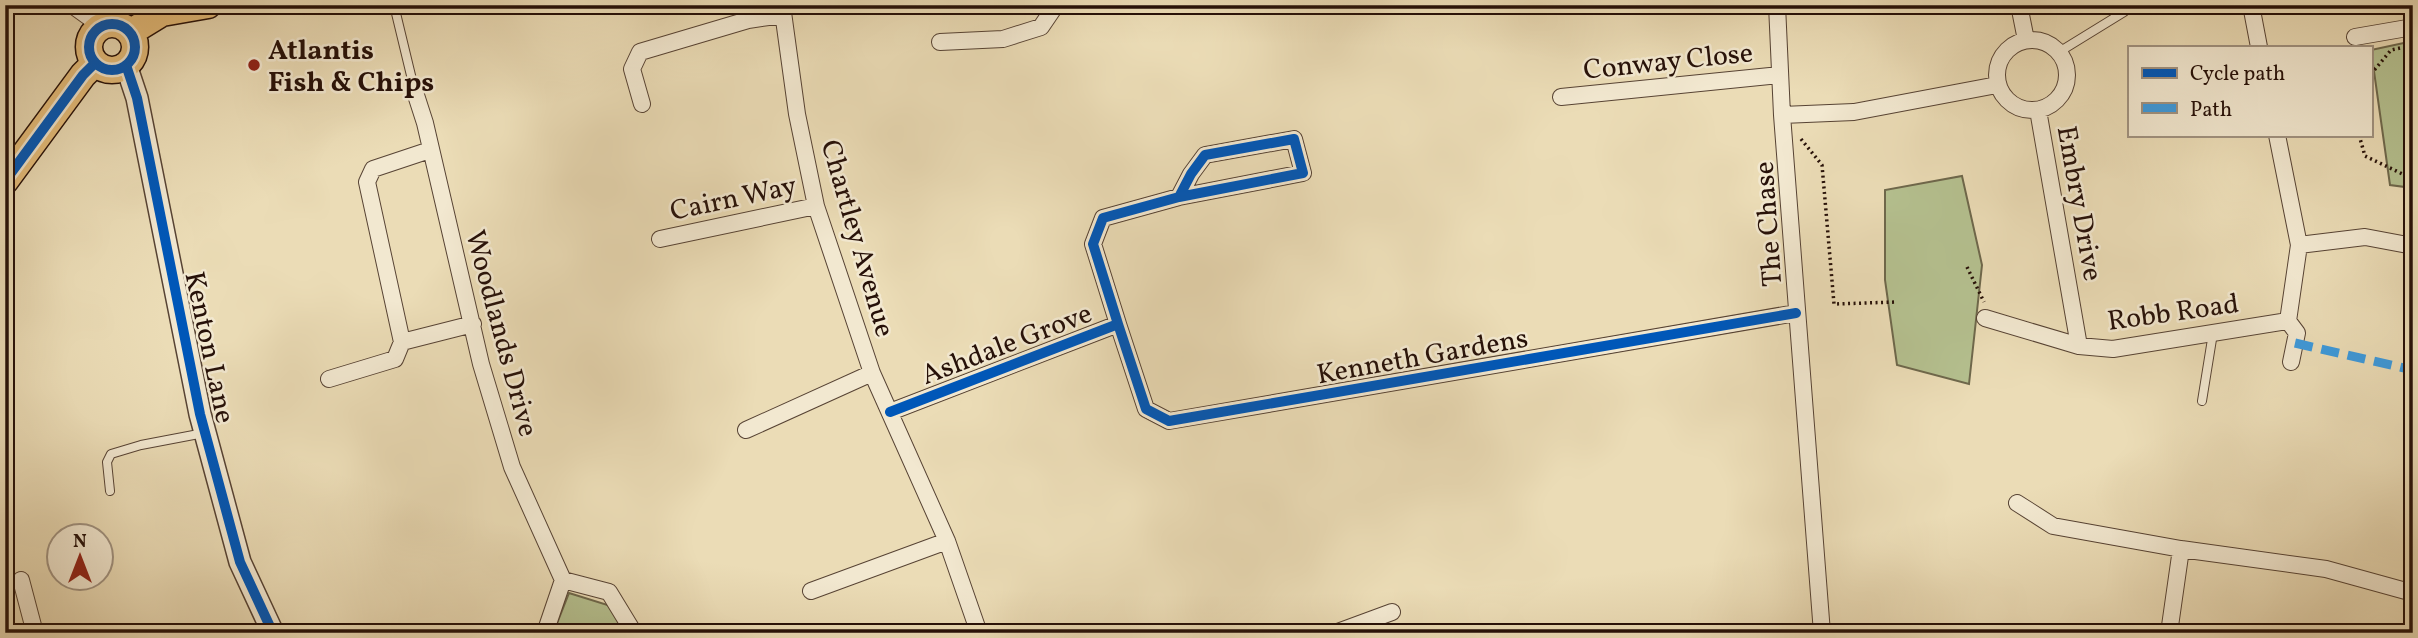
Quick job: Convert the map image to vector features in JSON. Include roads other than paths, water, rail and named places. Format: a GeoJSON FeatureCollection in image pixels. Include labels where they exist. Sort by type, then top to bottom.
{"type":"FeatureCollection","features":[{"type":"Feature","properties":{"kind":"main road"},"geometry":{"type":"LineString","coordinates":[[131,32],[162,13],[208,5]]}},
{"type":"Feature","properties":{"kind":"main road"},"geometry":{"type":"LineString","coordinates":[[118,24],[131,32],[135,49],[133,57],[126,65],[115,70],[104,69],[95,63],[89,47],[91,37],[101,26],[118,24]]}},
{"type":"Feature","properties":{"kind":"main road"},"geometry":{"type":"LineString","coordinates":[[5,181],[83,75],[95,63]]}},
{"type":"Feature","properties":{"kind":"street"},"geometry":{"type":"LineString","coordinates":[[72,5],[101,26]]}},
{"type":"Feature","properties":{"kind":"street"},"geometry":{"type":"LineString","coordinates":[[940,42],[1003,39],[1041,27],[1056,5]]}},
{"type":"Feature","properties":{"kind":"street","name":"The Chase"},"geometry":{"type":"LineString","coordinates":[[1777,5],[1796,313],[1822,633]]}},
{"type":"Feature","properties":{"kind":"street"},"geometry":{"type":"LineString","coordinates":[[2019,5],[2026,40]]}},
{"type":"Feature","properties":{"kind":"street"},"geometry":{"type":"LineString","coordinates":[[2251,5],[2259,46]]}},
{"type":"Feature","properties":{"kind":"street"},"geometry":{"type":"LineString","coordinates":[[642,104],[632,69],[640,52],[782,10]]}},
{"type":"Feature","properties":{"kind":"street","name":"Chartley Avenue"},"geometry":{"type":"LineString","coordinates":[[782,10],[797,114],[816,206],[872,373],[947,541],[979,633]]}},
{"type":"Feature","properties":{"kind":"street"},"geometry":{"type":"LineString","coordinates":[[2355,37],[2413,27]]}},
{"type":"Feature","properties":{"kind":"street"},"geometry":{"type":"LineString","coordinates":[[2026,40],[2050,44],[2059,52],[2066,66],[2064,91],[2057,100],[2038,110],[2014,106],[2004,98],[1997,85],[1996,69],[2000,58],[2008,48],[2026,40]]}},
{"type":"Feature","properties":{"kind":"street","name":"Kenton Lane"},"geometry":{"type":"LineString","coordinates":[[126,65],[136,98],[206,433],[240,562],[273,633]]}},
{"type":"Feature","properties":{"kind":"street","name":"Conway Close"},"geometry":{"type":"LineString","coordinates":[[1561,97],[1780,75]]}},
{"type":"Feature","properties":{"kind":"street"},"geometry":{"type":"LineString","coordinates":[[1782,115],[1854,112],[1997,85]]}},
{"type":"Feature","properties":{"kind":"street","name":"Woodlands Drive"},"geometry":{"type":"LineString","coordinates":[[415,92],[425,123],[481,364],[512,467],[563,580]]}},
{"type":"Feature","properties":{"kind":"street","name":"Embry Drive"},"geometry":{"type":"LineString","coordinates":[[2038,110],[2079,346]]}},
{"type":"Feature","properties":{"kind":"street"},"geometry":{"type":"LineString","coordinates":[[2277,136],[2299,245],[2288,321],[2297,333],[2291,362]]}},
{"type":"Feature","properties":{"kind":"street","name":"Ashdale Grove"},"geometry":{"type":"LineString","coordinates":[[890,412],[1118,324],[1093,244],[1103,218],[1179,197],[1303,173],[1294,139],[1205,155],[1179,197]]}},
{"type":"Feature","properties":{"kind":"street"},"geometry":{"type":"LineString","coordinates":[[329,379],[395,359],[401,342],[367,182],[373,169],[430,150]]}},
{"type":"Feature","properties":{"kind":"street","name":"Cairn Way"},"geometry":{"type":"LineString","coordinates":[[660,239],[816,206]]}},
{"type":"Feature","properties":{"kind":"street"},"geometry":{"type":"LineString","coordinates":[[2299,245],[2365,237],[2413,246]]}},
{"type":"Feature","properties":{"kind":"street","name":"Kenneth Gardens"},"geometry":{"type":"LineString","coordinates":[[1118,324],[1146,409],[1169,421],[1796,313]]}},
{"type":"Feature","properties":{"kind":"street","name":"Robb Road"},"geometry":{"type":"LineString","coordinates":[[1988,319],[2079,346],[2113,349],[2288,321]]}},
{"type":"Feature","properties":{"kind":"street"},"geometry":{"type":"LineString","coordinates":[[401,342],[472,324]]}},
{"type":"Feature","properties":{"kind":"street"},"geometry":{"type":"LineString","coordinates":[[746,430],[872,373]]}},
{"type":"Feature","properties":{"kind":"street"},"geometry":{"type":"LineString","coordinates":[[2017,503],[2053,526],[2181,549],[2326,569],[2413,593]]}},
{"type":"Feature","properties":{"kind":"street"},"geometry":{"type":"LineString","coordinates":[[811,591],[947,541]]}},
{"type":"Feature","properties":{"kind":"street"},"geometry":{"type":"LineString","coordinates":[[2169,633],[2181,549]]}},
{"type":"Feature","properties":{"kind":"street"},"geometry":{"type":"LineString","coordinates":[[21,580],[34,633]]}},
{"type":"Feature","properties":{"kind":"street"},"geometry":{"type":"LineString","coordinates":[[551,633],[547,627],[563,580],[609,592],[634,633]]}},
{"type":"Feature","properties":{"kind":"street"},"geometry":{"type":"LineString","coordinates":[[1335,633],[1392,612]]}},
{"type":"Feature","properties":{"kind":"lane"},"geometry":{"type":"LineString","coordinates":[[394,5],[415,92]]}},
{"type":"Feature","properties":{"kind":"lane"},"geometry":{"type":"LineString","coordinates":[[2059,52],[2124,12],[2129,5]]}},
{"type":"Feature","properties":{"kind":"lane"},"geometry":{"type":"LineString","coordinates":[[2202,401],[2213,333]]}},
{"type":"Feature","properties":{"kind":"lane"},"geometry":{"type":"LineString","coordinates":[[110,491],[107,462],[111,454],[141,445],[206,433]]}},
{"type":"Feature","properties":{"kind":"place","name":"Atlantis Fish & Chips"},"geometry":{"type":"Point","coordinates":[254,65]}}]}
